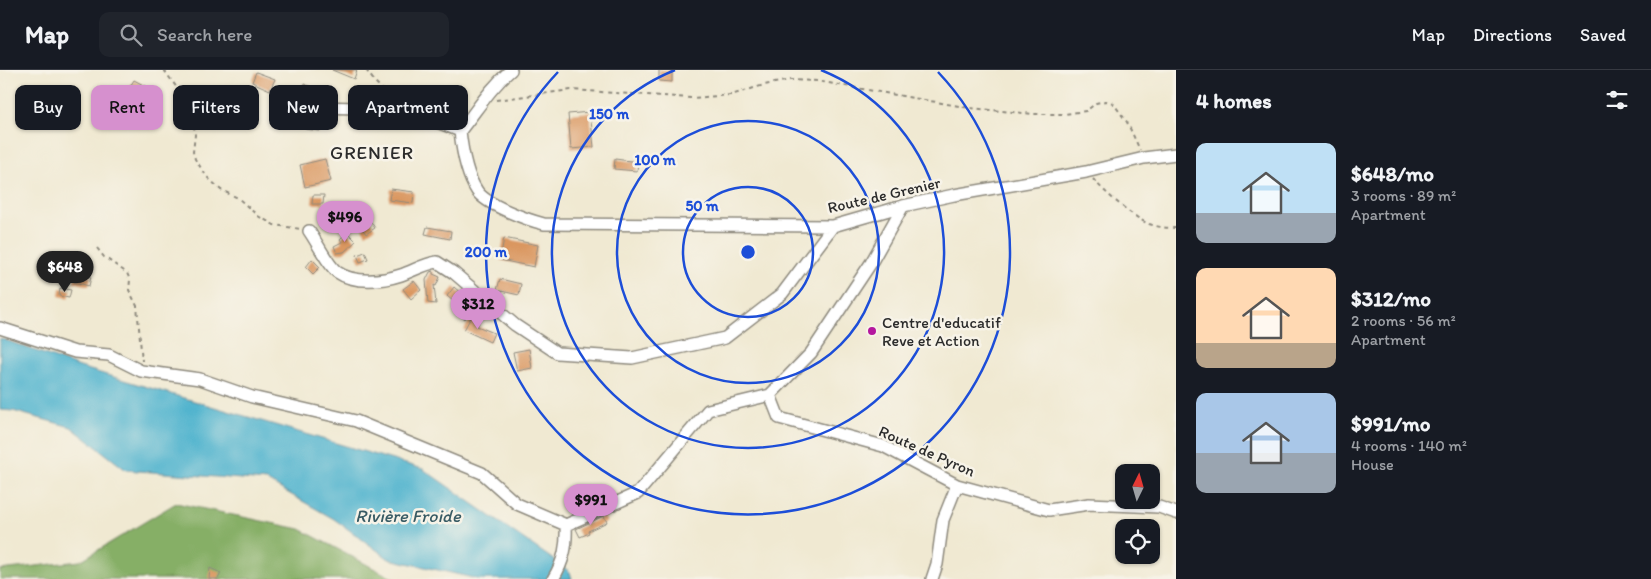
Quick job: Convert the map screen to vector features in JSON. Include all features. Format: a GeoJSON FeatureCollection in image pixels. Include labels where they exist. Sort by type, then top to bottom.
{"type":"FeatureCollection","features":[{"type":"Feature","properties":{"kind":"street"},"geometry":{"type":"LineString","coordinates":[[460,131],[496,82],[511,70]]}},
{"type":"Feature","properties":{"kind":"street","name":"Route de Grenier"},"geometry":{"type":"LineString","coordinates":[[460,131],[465,158],[478,192],[486,200],[526,220],[544,224],[833,226],[903,206],[954,195],[1086,172],[1144,158],[1176,154]]}},
{"type":"Feature","properties":{"kind":"street"},"geometry":{"type":"LineString","coordinates":[[0,328],[75,352],[109,355],[142,371],[200,379],[252,397],[356,421],[482,473],[517,504],[566,525],[638,493],[708,410],[770,395],[810,353],[871,264],[903,206]]}},
{"type":"Feature","properties":{"kind":"street"},"geometry":{"type":"LineString","coordinates":[[309,231],[337,271],[346,276],[363,280],[388,279],[428,263],[437,262],[454,273],[515,325],[557,353],[632,358],[725,338],[782,294],[833,226]]}},
{"type":"Feature","properties":{"kind":"street","name":"Route de Pyron"},"geometry":{"type":"LineString","coordinates":[[770,395],[779,418],[883,446],[957,485],[1049,510],[1090,504],[1159,508],[1176,513]]}},
{"type":"Feature","properties":{"kind":"street"},"geometry":{"type":"LineString","coordinates":[[932,579],[937,564],[943,520],[957,485]]}},
{"type":"Feature","properties":{"kind":"street"},"geometry":{"type":"LineString","coordinates":[[553,579],[561,565],[567,544],[566,525]]}},
{"type":"Feature","properties":{"kind":"path"},"geometry":{"type":"LineString","coordinates":[[164,70],[185,99],[193,118],[195,135],[193,152],[206,177],[221,190],[238,198],[258,216],[274,225],[309,231]]}},
{"type":"Feature","properties":{"kind":"path"},"geometry":{"type":"LineString","coordinates":[[366,70],[377,85]]}},
{"type":"Feature","properties":{"kind":"path"},"geometry":{"type":"LineString","coordinates":[[483,99],[498,100],[572,90],[692,98],[731,95],[764,85],[790,80],[844,85],[970,108],[1034,114],[1064,114],[1086,111],[1096,103],[1106,101],[1113,103],[1127,122],[1144,158]]}},
{"type":"Feature","properties":{"kind":"path"},"geometry":{"type":"LineString","coordinates":[[1086,172],[1097,184],[1147,223],[1160,228],[1176,228]]}},
{"type":"Feature","properties":{"kind":"path"},"geometry":{"type":"LineString","coordinates":[[97,248],[104,256],[127,273],[130,280],[129,290],[137,306],[142,371]]}},
{"type":"Feature","properties":{"kind":"green space"},"geometry":{"type":"Polygon","coordinates":[[[176,503],[300,529],[394,579],[0,579],[0,570],[80,561],[176,503]]]}},
{"type":"Feature","properties":{"kind":"water","name":"Rivière Froide"},"geometry":{"type":"Polygon","coordinates":[[[0,338],[80,367],[423,469],[561,565],[570,572],[572,579],[478,579],[389,559],[334,519],[267,481],[126,470],[71,427],[13,411],[0,410],[0,338]]]}},
{"type":"Feature","properties":{"kind":"building"},"geometry":{"type":"Polygon","coordinates":[[[332,70],[357,70],[354,79],[332,70]]]}},
{"type":"Feature","properties":{"kind":"building"},"geometry":{"type":"Polygon","coordinates":[[[659,70],[672,70],[672,82],[659,81],[659,70]]]}},
{"type":"Feature","properties":{"kind":"building"},"geometry":{"type":"Polygon","coordinates":[[[256,72],[275,79],[272,85],[269,85],[269,90],[252,82],[256,72]]]}},
{"type":"Feature","properties":{"kind":"building"},"geometry":{"type":"Polygon","coordinates":[[[134,80],[143,85],[131,85],[134,80]]]}},
{"type":"Feature","properties":{"kind":"building"},"geometry":{"type":"Polygon","coordinates":[[[590,112],[594,147],[571,149],[568,114],[590,112]]]}},
{"type":"Feature","properties":{"kind":"building"},"geometry":{"type":"Polygon","coordinates":[[[325,159],[331,181],[305,187],[300,165],[325,159]]]}},
{"type":"Feature","properties":{"kind":"building"},"geometry":{"type":"Polygon","coordinates":[[[615,159],[638,162],[637,171],[614,169],[615,159]]]}},
{"type":"Feature","properties":{"kind":"building"},"geometry":{"type":"Polygon","coordinates":[[[391,189],[414,192],[413,203],[389,200],[391,189]]]}},
{"type":"Feature","properties":{"kind":"building"},"geometry":{"type":"Polygon","coordinates":[[[313,195],[324,195],[323,204],[312,204],[313,195]]]}},
{"type":"Feature","properties":{"kind":"building"},"geometry":{"type":"Polygon","coordinates":[[[371,222],[375,228],[366,234],[362,228],[371,222]]]}},
{"type":"Feature","properties":{"kind":"building"},"geometry":{"type":"Polygon","coordinates":[[[427,227],[451,231],[450,239],[425,234],[427,227]]]}},
{"type":"Feature","properties":{"kind":"building"},"geometry":{"type":"Polygon","coordinates":[[[347,232],[356,241],[344,252],[337,253],[334,246],[342,242],[340,239],[347,232]]]}},
{"type":"Feature","properties":{"kind":"building"},"geometry":{"type":"Polygon","coordinates":[[[504,238],[538,245],[534,267],[500,260],[504,238]]]}},
{"type":"Feature","properties":{"kind":"building"},"geometry":{"type":"Polygon","coordinates":[[[365,252],[368,259],[360,262],[357,255],[365,252]]]}},
{"type":"Feature","properties":{"kind":"building"},"geometry":{"type":"Polygon","coordinates":[[[312,259],[320,267],[313,274],[306,267],[312,259]]]}},
{"type":"Feature","properties":{"kind":"building"},"geometry":{"type":"Polygon","coordinates":[[[433,271],[433,274],[440,277],[436,286],[434,285],[436,304],[428,303],[426,280],[430,272],[433,271]]]}},
{"type":"Feature","properties":{"kind":"building"},"geometry":{"type":"Polygon","coordinates":[[[76,273],[91,277],[89,286],[74,282],[76,273]]]}},
{"type":"Feature","properties":{"kind":"building"},"geometry":{"type":"Polygon","coordinates":[[[500,279],[521,284],[519,295],[497,290],[500,279]]]}},
{"type":"Feature","properties":{"kind":"building"},"geometry":{"type":"Polygon","coordinates":[[[414,281],[421,290],[411,299],[403,289],[414,281]]]}},
{"type":"Feature","properties":{"kind":"building"},"geometry":{"type":"Polygon","coordinates":[[[454,287],[474,307],[465,319],[456,312],[460,307],[447,296],[454,287]]]}},
{"type":"Feature","properties":{"kind":"building"},"geometry":{"type":"Polygon","coordinates":[[[60,288],[71,290],[69,298],[59,296],[60,288]]]}},
{"type":"Feature","properties":{"kind":"building"},"geometry":{"type":"Polygon","coordinates":[[[471,317],[479,321],[477,326],[494,333],[490,342],[464,330],[471,317]]]}},
{"type":"Feature","properties":{"kind":"building"},"geometry":{"type":"Polygon","coordinates":[[[529,349],[532,368],[517,371],[513,352],[529,349]]]}},
{"type":"Feature","properties":{"kind":"building"},"geometry":{"type":"Polygon","coordinates":[[[604,516],[607,522],[580,537],[576,529],[604,516]]]}},
{"type":"Feature","properties":{"kind":"building"},"geometry":{"type":"Polygon","coordinates":[[[210,568],[221,573],[218,579],[209,579],[210,568]]]}},
{"type":"Feature","properties":{"kind":"place","name":"Centre d'educatif Reve et Action"},"geometry":{"type":"Point","coordinates":[872,331]}},
{"type":"Feature","properties":{"kind":"district","name":"GRENIER"},"geometry":{"type":"Point","coordinates":[372,152]}}]}
